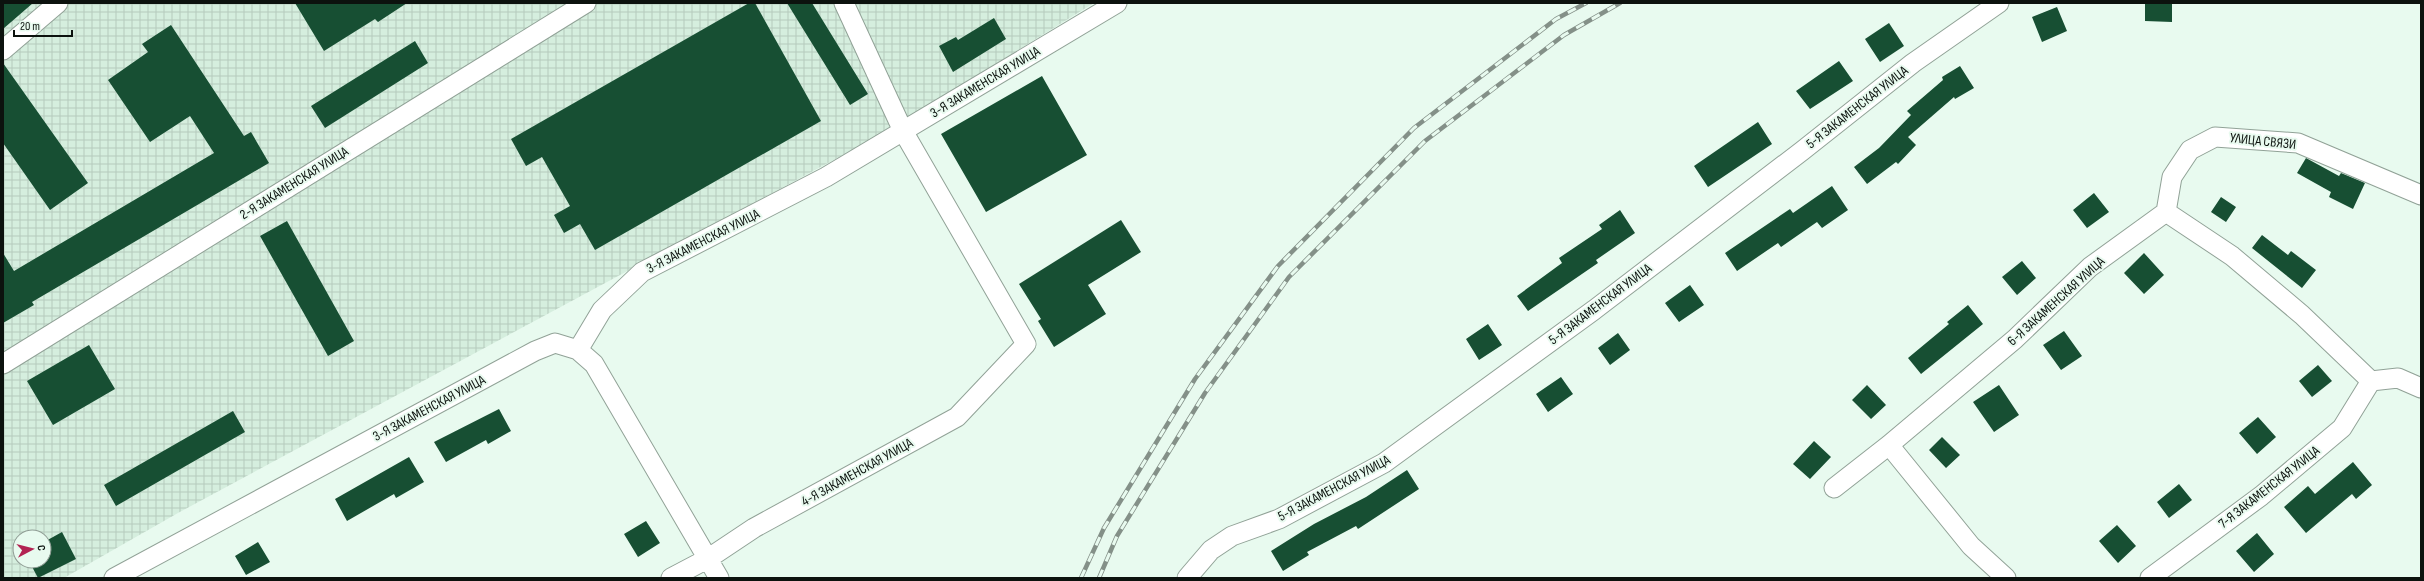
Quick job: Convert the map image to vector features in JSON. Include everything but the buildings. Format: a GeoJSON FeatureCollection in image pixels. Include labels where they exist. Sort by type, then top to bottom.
{"type":"FeatureCollection","features":[{"type":"Feature","properties":{"kind":"street"},"geometry":{"type":"LineString","coordinates":[[3,50],[58,3]]}},
{"type":"Feature","properties":{"kind":"street","name":"2-Я ЗАКАМЕНСКАЯ УЛИЦА"},"geometry":{"type":"LineString","coordinates":[[3,364],[586,3]]}},
{"type":"Feature","properties":{"kind":"street"},"geometry":{"type":"LineString","coordinates":[[844,3],[902,131]]}},
{"type":"Feature","properties":{"kind":"street","name":"3-Я ЗАКАМЕНСКАЯ УЛИЦА"},"geometry":{"type":"LineString","coordinates":[[114,578],[535,351],[555,343],[578,350],[602,310],[642,272],[826,177],[1117,3]]}},
{"type":"Feature","properties":{"kind":"street","name":"5-Я ЗАКАМЕНСКАЯ УЛИЦА"},"geometry":{"type":"LineString","coordinates":[[1187,578],[1211,550],[1232,536],[1279,519],[1384,463],[1594,310],[1913,63],[1998,3]]}},
{"type":"Feature","properties":{"kind":"street","name":"4-Я ЗАКАМЕНСКАЯ УЛИЦА"},"geometry":{"type":"LineString","coordinates":[[671,578],[709,558],[754,528],[957,417],[1026,344],[902,131]]}},
{"type":"Feature","properties":{"kind":"street","name":"УЛИЦА СВЯЗИ"},"geometry":{"type":"LineString","coordinates":[[2166,212],[2172,177],[2190,150],[2215,137],[2298,143],[2421,195]]}},
{"type":"Feature","properties":{"kind":"street"},"geometry":{"type":"LineString","coordinates":[[2166,212],[2232,256],[2302,315],[2371,381],[2398,378],[2421,388]]}},
{"type":"Feature","properties":{"kind":"street","name":"6-Я ЗАКАМЕНСКАЯ УЛИЦА"},"geometry":{"type":"LineString","coordinates":[[1834,488],[1889,445],[2015,339],[2090,267],[2166,212]]}},
{"type":"Feature","properties":{"kind":"street"},"geometry":{"type":"LineString","coordinates":[[578,350],[594,364],[709,558],[719,578]]}},
{"type":"Feature","properties":{"kind":"street","name":"7-Я ЗАКАМЕНСКАЯ УЛИЦА"},"geometry":{"type":"LineString","coordinates":[[2150,578],[2261,496],[2342,428],[2371,381]]}},
{"type":"Feature","properties":{"kind":"street"},"geometry":{"type":"LineString","coordinates":[[1889,445],[1971,546],[2006,578]]}},
{"type":"Feature","properties":{"kind":"shaded area"},"geometry":{"type":"Polygon","coordinates":[[[3,3],[1094,3],[882,134],[178,513],[64,578],[3,578],[3,3]]]}},
{"type":"Feature","properties":{"kind":"railway"},"geometry":{"type":"LineString","coordinates":[[1081,578],[1104,528],[1195,379],[1278,266],[1414,128],[1556,19],[1586,3]]}},
{"type":"Feature","properties":{"kind":"railway"},"geometry":{"type":"LineString","coordinates":[[1099,578],[1117,536],[1205,393],[1289,277],[1425,141],[1564,35],[1620,3]]}}]}
